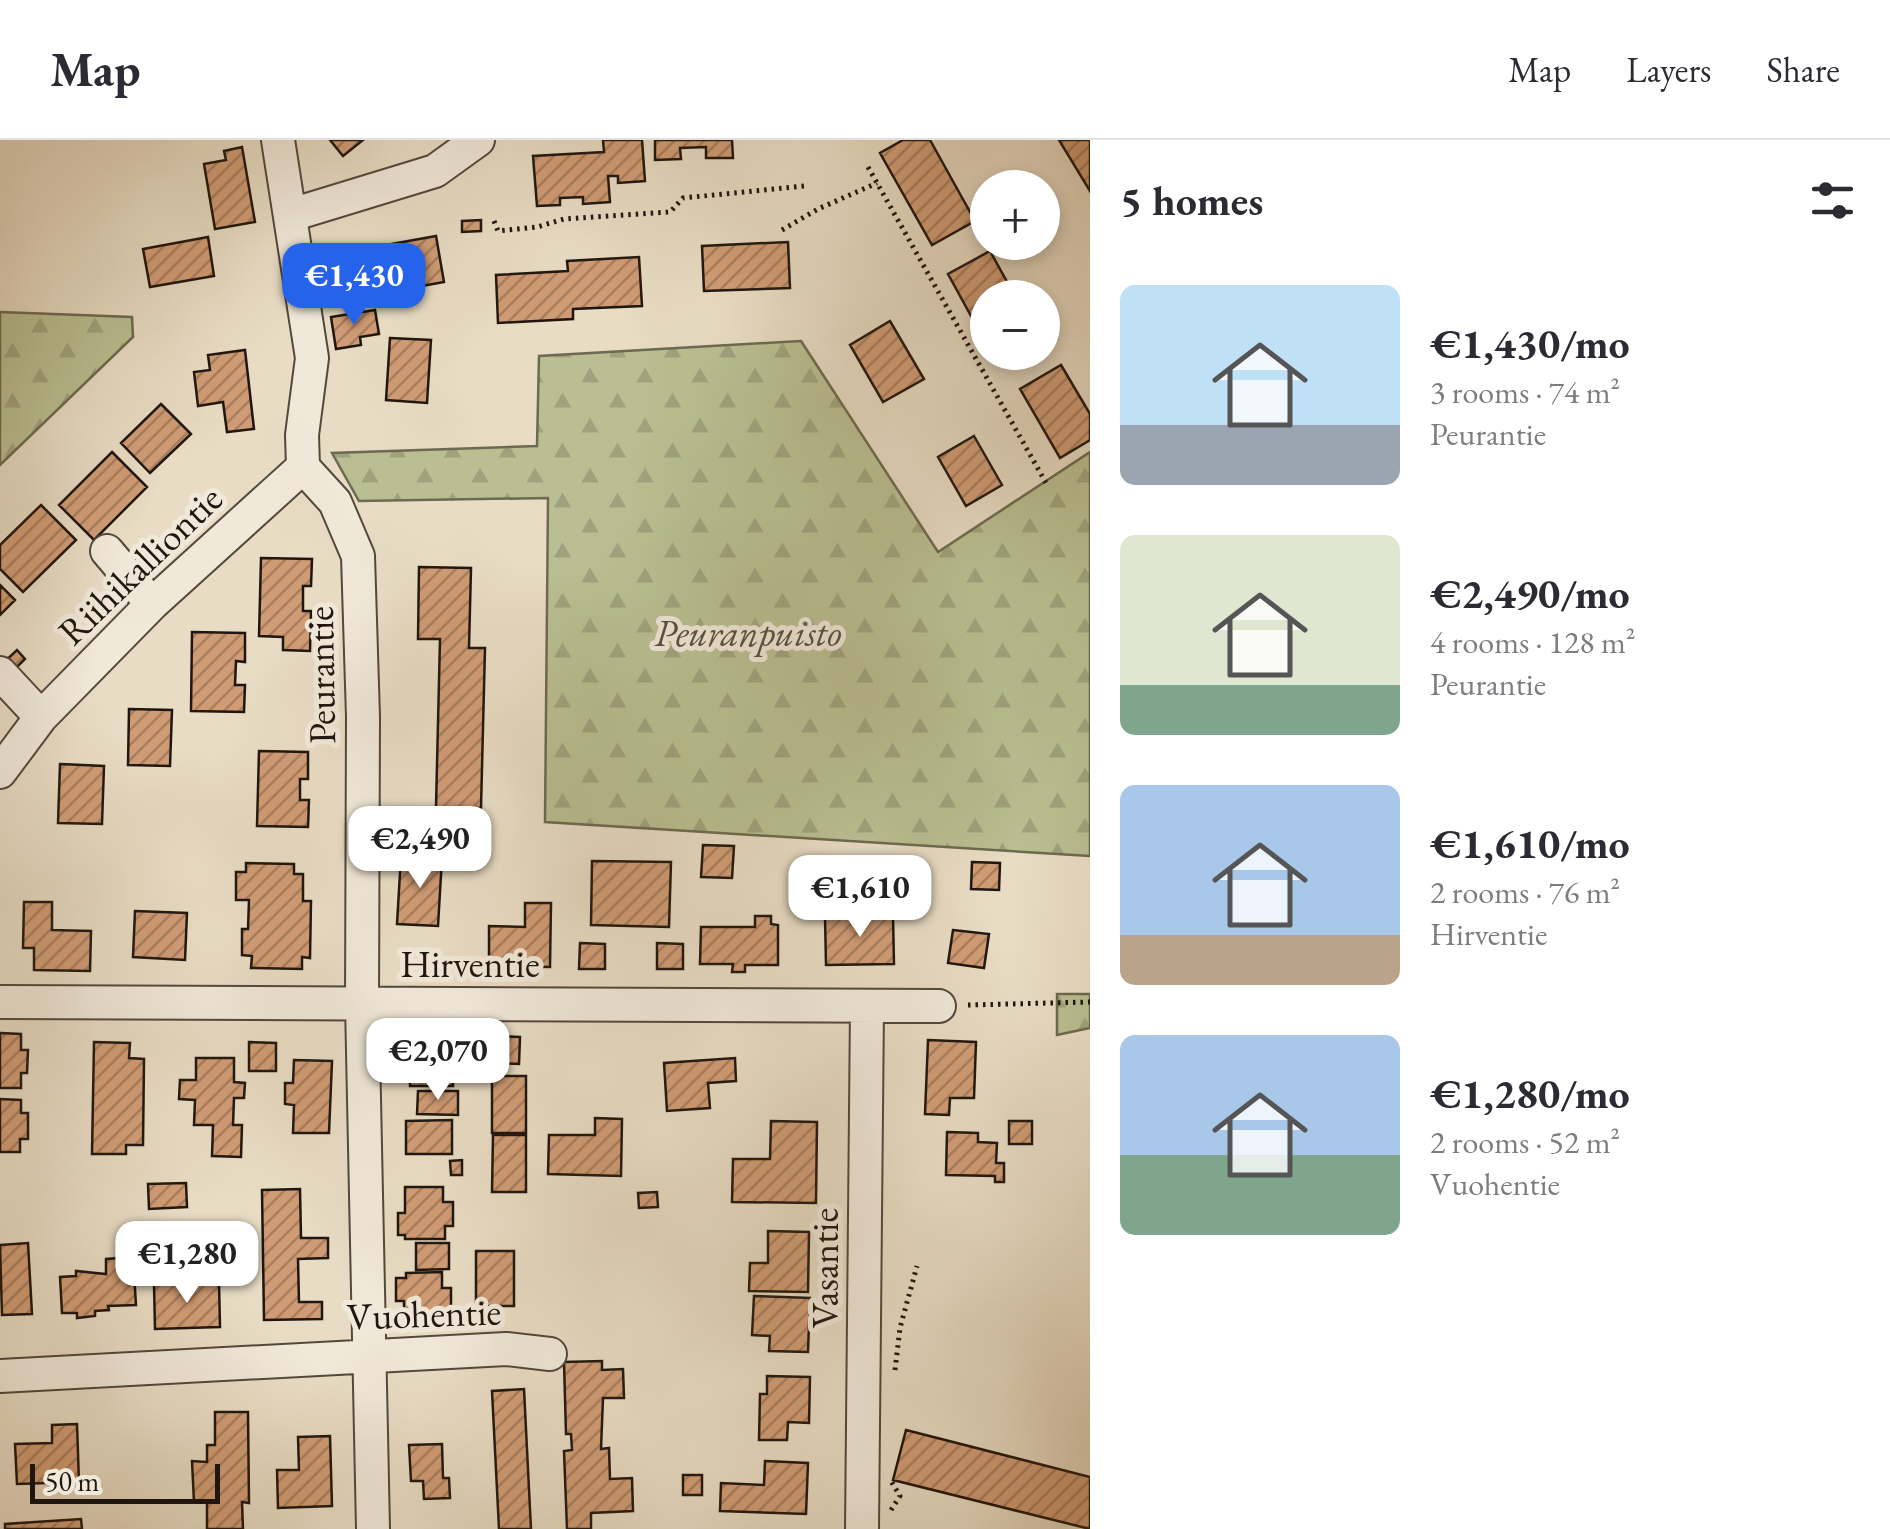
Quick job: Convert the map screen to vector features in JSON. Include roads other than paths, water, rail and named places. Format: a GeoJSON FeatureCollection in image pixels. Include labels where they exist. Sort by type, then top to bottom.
{"type":"FeatureCollection","features":[{"type":"Feature","properties":{"kind":"street"},"geometry":{"type":"LineString","coordinates":[[278,140],[312,358],[302,436],[303,466]]}},
{"type":"Feature","properties":{"kind":"street"},"geometry":{"type":"LineString","coordinates":[[291,215],[434,170],[478,140]]}},
{"type":"Feature","properties":{"kind":"street","name":"Riihikalliontie"},"geometry":{"type":"LineString","coordinates":[[0,772],[41,718],[152,604],[303,466]]}},
{"type":"Feature","properties":{"kind":"street","name":"Peurantie"},"geometry":{"type":"LineString","coordinates":[[303,466],[335,502],[358,556],[372,1529]]}},
{"type":"Feature","properties":{"kind":"street"},"geometry":{"type":"LineString","coordinates":[[107,550],[152,604]]}},
{"type":"Feature","properties":{"kind":"street"},"geometry":{"type":"LineString","coordinates":[[0,673],[41,718]]}},
{"type":"Feature","properties":{"kind":"street","name":"Hirventie"},"geometry":{"type":"LineString","coordinates":[[0,1002],[939,1006]]}},
{"type":"Feature","properties":{"kind":"street","name":"Vasantie"},"geometry":{"type":"LineString","coordinates":[[862,1529],[867,1007]]}},
{"type":"Feature","properties":{"kind":"street","name":"Vuohentie"},"geometry":{"type":"LineString","coordinates":[[0,1376],[506,1349],[550,1354]]}},
{"type":"Feature","properties":{"kind":"park label","name":"Peuranpuisto"},"geometry":{"type":"Point","coordinates":[748,633]}}]}
